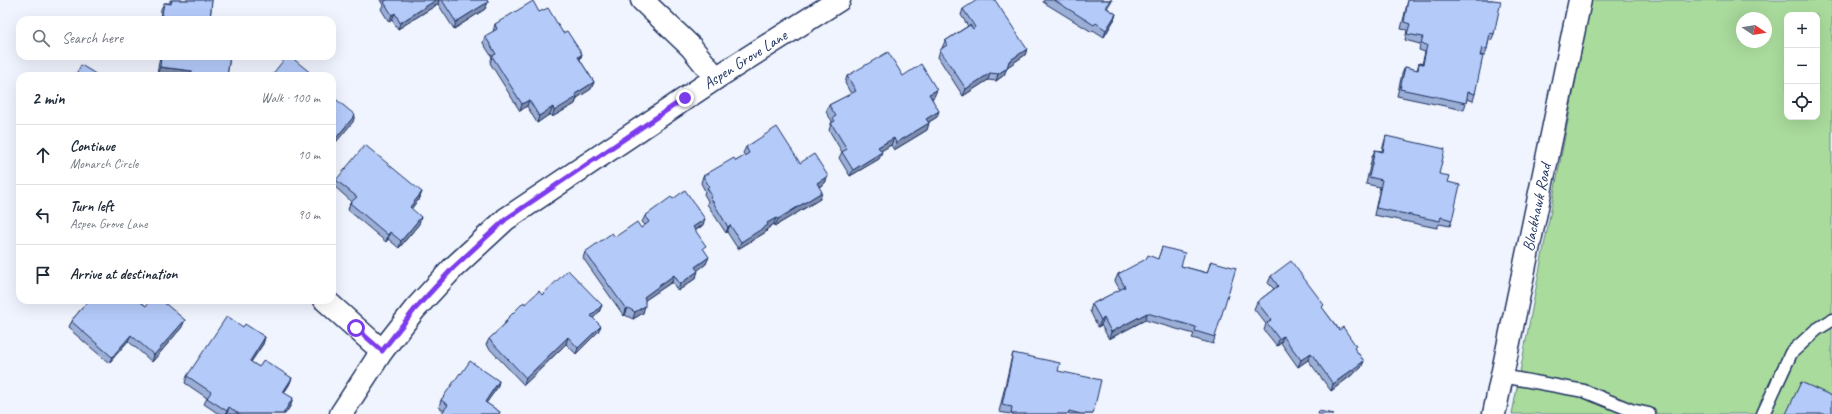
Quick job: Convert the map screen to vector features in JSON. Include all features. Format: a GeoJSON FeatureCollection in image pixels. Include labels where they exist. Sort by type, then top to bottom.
{"type":"FeatureCollection","features":[{"type":"Feature","properties":{"kind":"street"},"geometry":{"type":"LineString","coordinates":[[642,0],[691,47],[716,78]]}},
{"type":"Feature","properties":{"kind":"street","name":"Aspen Grove Lane"},"geometry":{"type":"LineString","coordinates":[[341,414],[382,351],[415,309],[453,268],[506,219],[716,78],[840,0]]}},
{"type":"Feature","properties":{"kind":"street","name":"Blackhawk Road"},"geometry":{"type":"LineString","coordinates":[[1494,414],[1580,0]]}},
{"type":"Feature","properties":{"kind":"street"},"geometry":{"type":"LineString","coordinates":[[329,304],[382,351]]}},
{"type":"Feature","properties":{"kind":"lane"},"geometry":{"type":"LineString","coordinates":[[1763,414],[1790,353],[1816,330],[1832,320]]}},
{"type":"Feature","properties":{"kind":"lane"},"geometry":{"type":"LineString","coordinates":[[1502,376],[1584,391],[1631,410],[1649,414]]}},
{"type":"Feature","properties":{"kind":"green space"},"geometry":{"type":"Polygon","coordinates":[[[1591,0],[1832,0],[1832,414],[1512,414],[1591,0]]]}},
{"type":"Feature","properties":{"kind":"building"},"geometry":{"type":"Polygon","coordinates":[[[172,0],[212,0],[210,16],[162,16],[164,3],[171,4],[172,0]]]}},
{"type":"Feature","properties":{"kind":"building"},"geometry":{"type":"Polygon","coordinates":[[[387,0],[436,0],[400,23],[395,13],[392,15],[384,2],[387,0]]]}},
{"type":"Feature","properties":{"kind":"building"},"geometry":{"type":"Polygon","coordinates":[[[442,0],[487,0],[488,2],[456,22],[442,0]]]}},
{"type":"Feature","properties":{"kind":"building"},"geometry":{"type":"Polygon","coordinates":[[[977,0],[995,0],[1027,49],[1009,61],[1007,68],[998,74],[990,73],[966,89],[940,50],[947,45],[945,41],[970,25],[973,29],[975,27],[963,9],[977,0]]]}},
{"type":"Feature","properties":{"kind":"building"},"geometry":{"type":"Polygon","coordinates":[[[1054,0],[1110,0],[1105,7],[1116,14],[1106,30],[1096,23],[1094,25],[1054,0]]]}},
{"type":"Feature","properties":{"kind":"building"},"geometry":{"type":"Polygon","coordinates":[[[1408,0],[1501,1],[1494,34],[1490,33],[1487,49],[1482,48],[1480,56],[1483,56],[1475,94],[1468,92],[1466,103],[1400,89],[1405,67],[1418,70],[1419,63],[1423,64],[1427,45],[1421,44],[1423,37],[1407,34],[1410,24],[1404,22],[1408,0]]]}},
{"type":"Feature","properties":{"kind":"building"},"geometry":{"type":"Polygon","coordinates":[[[533,1],[539,12],[548,8],[563,33],[567,31],[582,54],[578,57],[594,82],[575,94],[577,97],[554,111],[553,107],[539,116],[529,100],[522,104],[492,56],[496,54],[485,36],[497,29],[495,24],[533,1]]]}},
{"type":"Feature","properties":{"kind":"building"},"geometry":{"type":"Polygon","coordinates":[[[888,52],[903,76],[921,64],[937,90],[929,94],[939,111],[926,119],[929,123],[896,143],[894,138],[878,147],[882,152],[853,170],[842,152],[847,149],[831,123],[835,121],[833,118],[836,116],[829,105],[856,91],[847,76],[888,52]]]}},
{"type":"Feature","properties":{"kind":"building"},"geometry":{"type":"Polygon","coordinates":[[[161,60],[229,60],[228,72],[192,72],[160,67],[161,60]]]}},
{"type":"Feature","properties":{"kind":"building"},"geometry":{"type":"Polygon","coordinates":[[[284,60],[295,60],[309,72],[274,72],[284,60]]]}},
{"type":"Feature","properties":{"kind":"building"},"geometry":{"type":"Polygon","coordinates":[[[81,65],[92,72],[77,72],[81,65]]]}},
{"type":"Feature","properties":{"kind":"building"},"geometry":{"type":"Polygon","coordinates":[[[336,99],[355,115],[336,138],[336,99]]]}},
{"type":"Feature","properties":{"kind":"building"},"geometry":{"type":"Polygon","coordinates":[[[777,127],[800,163],[814,154],[828,176],[817,183],[822,192],[778,219],[776,218],[767,223],[768,225],[741,242],[730,225],[728,227],[710,197],[712,196],[707,188],[709,186],[703,176],[734,158],[736,161],[749,153],[746,147],[777,127]]]}},
{"type":"Feature","properties":{"kind":"building"},"geometry":{"type":"Polygon","coordinates":[[[1386,136],[1445,149],[1439,174],[1450,176],[1448,182],[1460,185],[1452,220],[1441,217],[1440,221],[1376,208],[1382,180],[1369,177],[1375,150],[1383,152],[1386,136]]]}},
{"type":"Feature","properties":{"kind":"building"},"geometry":{"type":"Polygon","coordinates":[[[365,145],[422,192],[410,207],[421,217],[401,241],[390,232],[388,235],[350,203],[357,197],[336,180],[365,145]]]}},
{"type":"Feature","properties":{"kind":"building"},"geometry":{"type":"Polygon","coordinates":[[[685,190],[705,219],[693,227],[706,246],[703,248],[709,257],[695,267],[698,271],[680,284],[674,275],[644,297],[645,306],[635,312],[628,308],[626,309],[585,252],[612,233],[615,237],[637,222],[641,228],[649,222],[645,216],[671,197],[673,199],[685,190]]]}},
{"type":"Feature","properties":{"kind":"building"},"geometry":{"type":"Polygon","coordinates":[[[1162,247],[1185,253],[1181,266],[1207,273],[1211,261],[1236,268],[1215,337],[1195,331],[1196,327],[1147,313],[1111,332],[1104,318],[1101,320],[1092,304],[1125,287],[1118,274],[1146,259],[1148,255],[1158,259],[1162,247]]]}},
{"type":"Feature","properties":{"kind":"building"},"geometry":{"type":"Polygon","coordinates":[[[1291,261],[1324,305],[1322,307],[1339,330],[1343,327],[1356,346],[1354,348],[1364,361],[1333,384],[1311,353],[1301,360],[1283,336],[1279,339],[1267,323],[1271,320],[1257,302],[1278,286],[1271,276],[1291,261]]]}},
{"type":"Feature","properties":{"kind":"building"},"geometry":{"type":"Polygon","coordinates":[[[568,270],[602,305],[591,316],[601,326],[578,348],[568,337],[526,378],[489,339],[507,322],[506,320],[524,302],[525,304],[539,291],[542,295],[568,270]]]}},
{"type":"Feature","properties":{"kind":"building"},"geometry":{"type":"Polygon","coordinates":[[[86,304],[143,304],[146,306],[148,304],[166,304],[185,320],[154,355],[131,335],[112,357],[71,321],[86,304]]]}},
{"type":"Feature","properties":{"kind":"building"},"geometry":{"type":"Polygon","coordinates":[[[227,316],[243,327],[245,324],[265,337],[250,361],[259,367],[264,360],[292,378],[283,392],[293,398],[283,414],[239,414],[229,407],[227,411],[207,398],[211,392],[187,376],[227,316]]]}},
{"type":"Feature","properties":{"kind":"building"},"geometry":{"type":"Polygon","coordinates":[[[1013,353],[1060,363],[1058,371],[1101,380],[1093,414],[1081,414],[1069,411],[1068,414],[1011,414],[1012,407],[1002,405],[1013,353]]]}},
{"type":"Feature","properties":{"kind":"building"},"geometry":{"type":"Polygon","coordinates":[[[470,361],[499,381],[485,402],[500,412],[499,414],[441,414],[448,405],[441,400],[470,361]]]}},
{"type":"Feature","properties":{"kind":"building"},"geometry":{"type":"Polygon","coordinates":[[[1801,382],[1832,396],[1832,414],[1786,414],[1801,382]]]}},
{"type":"Feature","properties":{"kind":"building"},"geometry":{"type":"Polygon","coordinates":[[[1319,411],[1334,414],[1318,414],[1319,411]]]}},
{"type":"Feature","properties":{"kind":"route"},"geometry":{"type":"LineString","coordinates":[[356,328],[382,351],[415,309],[453,268],[506,219],[685,98]]}}]}
